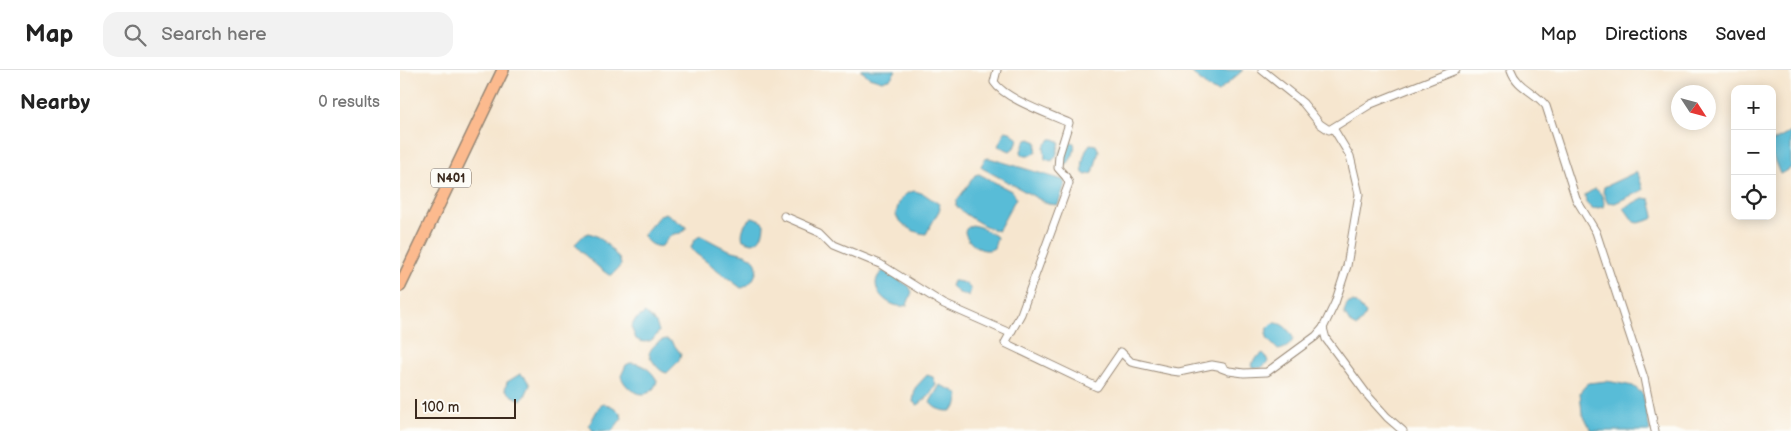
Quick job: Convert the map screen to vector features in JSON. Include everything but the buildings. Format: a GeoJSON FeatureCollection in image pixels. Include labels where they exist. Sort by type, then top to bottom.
{"type":"FeatureCollection","features":[{"type":"Feature","properties":{"kind":"highway","name":"N401"},"geometry":{"type":"LineString","coordinates":[[400,286],[502,70]]}},
{"type":"Feature","properties":{"kind":"street"},"geometry":{"type":"LineString","coordinates":[[997,70],[994,82],[999,90],[1020,102],[1069,123],[1059,155],[1058,168],[1069,183],[1020,314],[1005,343],[1096,387],[1121,352],[1132,362],[1179,372],[1212,365],[1229,371],[1244,373],[1267,372],[1316,336],[1329,318],[1347,266],[1359,194],[1350,156],[1333,128]]}},
{"type":"Feature","properties":{"kind":"street"},"geometry":{"type":"LineString","coordinates":[[1262,70],[1303,103],[1320,124],[1329,130],[1371,104],[1456,70]]}},
{"type":"Feature","properties":{"kind":"street"},"geometry":{"type":"LineString","coordinates":[[1511,70],[1513,77],[1520,85],[1540,99],[1546,106],[1576,198],[1596,232],[1644,378],[1655,431]]}},
{"type":"Feature","properties":{"kind":"street"},"geometry":{"type":"LineString","coordinates":[[784,216],[821,232],[834,245],[880,264],[944,304],[1010,333]]}},
{"type":"Feature","properties":{"kind":"street"},"geometry":{"type":"LineString","coordinates":[[1322,328],[1326,339],[1369,397],[1403,431]]}},
{"type":"Feature","properties":{"kind":"water"},"geometry":{"type":"Polygon","coordinates":[[[860,70],[896,70],[891,78],[882,81],[869,77],[860,70]]]}},
{"type":"Feature","properties":{"kind":"water"},"geometry":{"type":"Polygon","coordinates":[[[1189,70],[1243,70],[1218,92],[1208,88],[1189,70]]]}},
{"type":"Feature","properties":{"kind":"water"},"geometry":{"type":"Polygon","coordinates":[[[1005,131],[1018,138],[1016,146],[1010,151],[998,146],[1005,131]]]}},
{"type":"Feature","properties":{"kind":"water"},"geometry":{"type":"Polygon","coordinates":[[[1791,132],[1791,168],[1780,174],[1776,164],[1776,140],[1791,132]]]}},
{"type":"Feature","properties":{"kind":"water"},"geometry":{"type":"Polygon","coordinates":[[[1030,139],[1037,142],[1036,152],[1032,155],[1022,155],[1021,151],[1025,141],[1030,139]]]}},
{"type":"Feature","properties":{"kind":"water"},"geometry":{"type":"Polygon","coordinates":[[[1051,139],[1060,142],[1056,156],[1052,161],[1045,159],[1044,146],[1051,139]]]}},
{"type":"Feature","properties":{"kind":"water"},"geometry":{"type":"Polygon","coordinates":[[[1066,142],[1074,143],[1074,152],[1067,164],[1063,164],[1061,153],[1066,142]]]}},
{"type":"Feature","properties":{"kind":"water"},"geometry":{"type":"Polygon","coordinates":[[[1090,144],[1096,145],[1099,151],[1093,173],[1086,175],[1082,170],[1083,162],[1086,150],[1090,144]]]}},
{"type":"Feature","properties":{"kind":"water"},"geometry":{"type":"Polygon","coordinates":[[[989,158],[1063,180],[1065,184],[1058,205],[1048,204],[982,168],[981,166],[985,159],[989,158]]]}},
{"type":"Feature","properties":{"kind":"water"},"geometry":{"type":"Polygon","coordinates":[[[1636,172],[1638,173],[1643,190],[1615,203],[1607,202],[1603,192],[1604,187],[1636,172]]]}},
{"type":"Feature","properties":{"kind":"water"},"geometry":{"type":"Polygon","coordinates":[[[979,174],[1013,192],[1016,198],[998,231],[976,221],[956,206],[956,202],[975,175],[979,174]]]}},
{"type":"Feature","properties":{"kind":"water"},"geometry":{"type":"Polygon","coordinates":[[[1594,189],[1602,196],[1603,207],[1592,209],[1586,203],[1585,195],[1594,189]]]}},
{"type":"Feature","properties":{"kind":"water"},"geometry":{"type":"Polygon","coordinates":[[[915,191],[924,194],[939,204],[940,209],[926,234],[909,228],[896,216],[901,199],[910,192],[915,191]]]}},
{"type":"Feature","properties":{"kind":"water"},"geometry":{"type":"Polygon","coordinates":[[[1643,198],[1650,199],[1654,216],[1652,219],[1639,223],[1634,222],[1624,208],[1643,198]]]}},
{"type":"Feature","properties":{"kind":"water"},"geometry":{"type":"Polygon","coordinates":[[[666,213],[686,227],[686,229],[682,233],[672,235],[662,246],[653,245],[643,235],[660,215],[666,213]]]}},
{"type":"Feature","properties":{"kind":"water"},"geometry":{"type":"Polygon","coordinates":[[[753,217],[764,224],[758,241],[752,243],[743,240],[742,234],[746,224],[753,217]]]}},
{"type":"Feature","properties":{"kind":"water"},"geometry":{"type":"Polygon","coordinates":[[[972,225],[980,227],[996,236],[994,248],[985,250],[972,244],[965,232],[972,225]]]}},
{"type":"Feature","properties":{"kind":"water"},"geometry":{"type":"Polygon","coordinates":[[[588,233],[602,240],[620,260],[621,265],[612,275],[609,275],[596,265],[575,244],[588,233]]]}},
{"type":"Feature","properties":{"kind":"water"},"geometry":{"type":"Polygon","coordinates":[[[701,236],[725,248],[745,254],[755,261],[757,265],[756,273],[748,285],[741,288],[695,253],[691,248],[693,242],[701,236]]]}},
{"type":"Feature","properties":{"kind":"water"},"geometry":{"type":"Polygon","coordinates":[[[883,271],[909,286],[912,292],[907,305],[894,305],[882,296],[876,284],[878,277],[883,271]]]}},
{"type":"Feature","properties":{"kind":"water"},"geometry":{"type":"Polygon","coordinates":[[[953,281],[961,282],[968,286],[971,290],[968,296],[959,293],[951,286],[953,281]]]}},
{"type":"Feature","properties":{"kind":"water"},"geometry":{"type":"Polygon","coordinates":[[[1356,303],[1366,313],[1357,327],[1351,324],[1344,313],[1347,304],[1356,303]]]}},
{"type":"Feature","properties":{"kind":"water"},"geometry":{"type":"Polygon","coordinates":[[[645,313],[656,323],[659,331],[652,340],[643,342],[636,339],[631,327],[635,320],[645,313]]]}},
{"type":"Feature","properties":{"kind":"water"},"geometry":{"type":"Polygon","coordinates":[[[1273,323],[1282,325],[1292,335],[1293,338],[1290,345],[1286,348],[1278,350],[1268,340],[1266,333],[1273,323]]]}},
{"type":"Feature","properties":{"kind":"water"},"geometry":{"type":"Polygon","coordinates":[[[666,339],[672,342],[681,354],[679,361],[667,373],[654,363],[649,354],[656,344],[666,339]]]}},
{"type":"Feature","properties":{"kind":"water"},"geometry":{"type":"Polygon","coordinates":[[[1263,353],[1268,362],[1261,368],[1252,367],[1251,365],[1255,359],[1263,353]]]}},
{"type":"Feature","properties":{"kind":"water"},"geometry":{"type":"Polygon","coordinates":[[[630,363],[642,366],[655,377],[657,381],[650,392],[639,394],[624,382],[621,376],[626,365],[630,363]]]}},
{"type":"Feature","properties":{"kind":"water"},"geometry":{"type":"Polygon","coordinates":[[[520,374],[525,377],[530,385],[521,400],[511,395],[505,389],[507,382],[520,374]]]}},
{"type":"Feature","properties":{"kind":"water"},"geometry":{"type":"Polygon","coordinates":[[[927,375],[933,377],[936,385],[928,397],[918,405],[913,402],[915,388],[927,375]]]}},
{"type":"Feature","properties":{"kind":"water"},"geometry":{"type":"Polygon","coordinates":[[[1607,381],[1633,386],[1643,394],[1650,431],[1592,431],[1582,413],[1580,392],[1588,383],[1607,381]]]}},
{"type":"Feature","properties":{"kind":"water"},"geometry":{"type":"Polygon","coordinates":[[[940,385],[959,395],[956,407],[950,411],[938,409],[930,402],[940,385]]]}},
{"type":"Feature","properties":{"kind":"water"},"geometry":{"type":"Polygon","coordinates":[[[603,404],[615,408],[622,418],[612,431],[593,431],[589,425],[599,407],[603,404]]]}}]}
